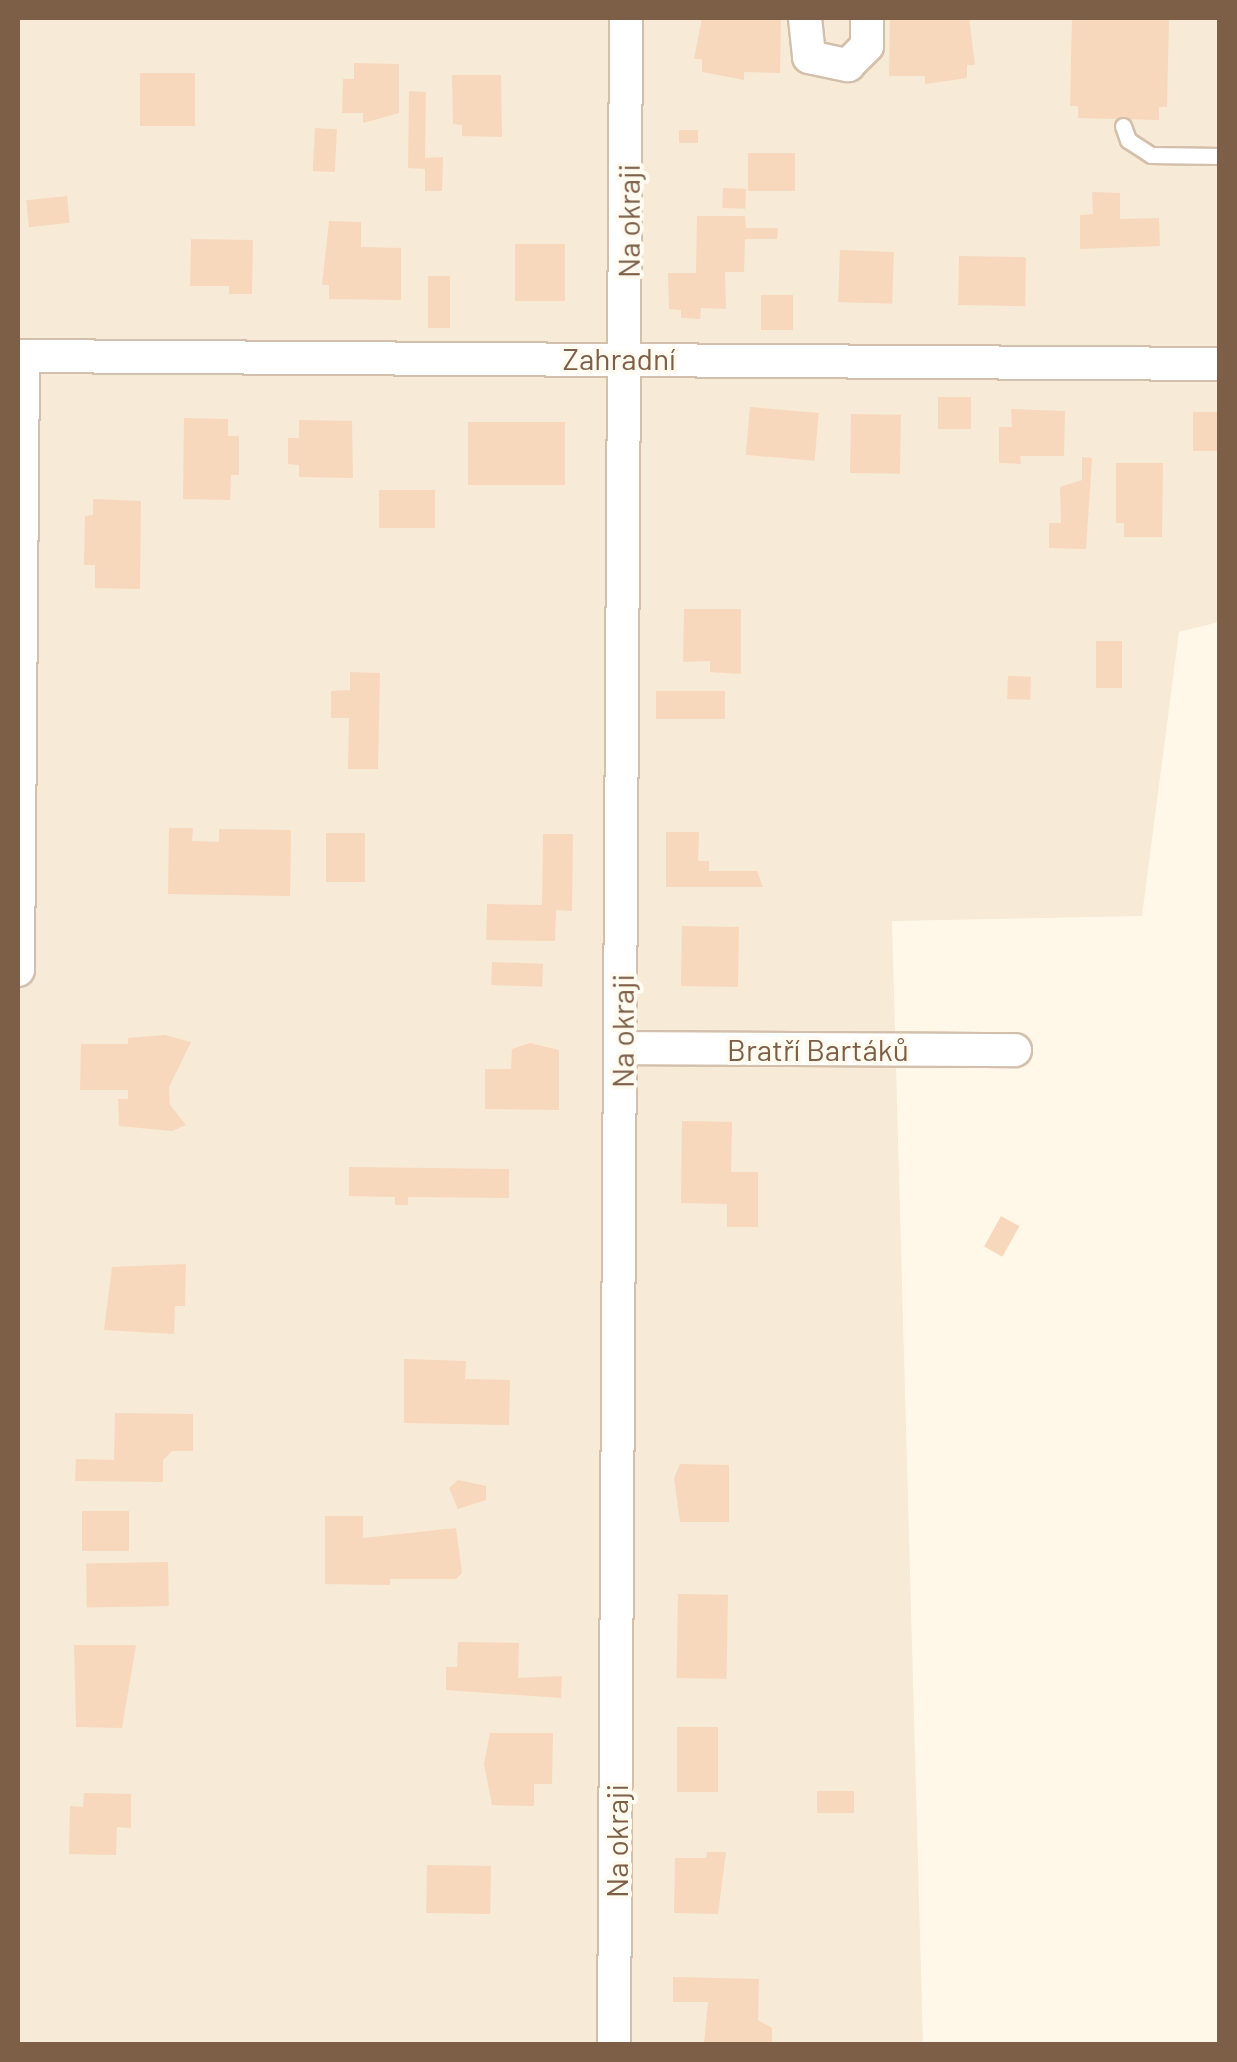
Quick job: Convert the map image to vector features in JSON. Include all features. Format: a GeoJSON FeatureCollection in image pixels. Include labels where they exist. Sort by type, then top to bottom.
{"type":"FeatureCollection","features":[{"type":"Feature","properties":{"kind":"street","name":"Na okraji"},"geometry":{"type":"LineString","coordinates":[[614,2044],[629,358],[626,18]]}},
{"type":"Feature","properties":{"kind":"street"},"geometry":{"type":"LineString","coordinates":[[806,18],[810,57],[848,65],[867,46],[867,18]]}},
{"type":"Feature","properties":{"kind":"street","name":"Zahradní"},"geometry":{"type":"LineString","coordinates":[[20,356],[1220,364]]}},
{"type":"Feature","properties":{"kind":"street"},"geometry":{"type":"LineString","coordinates":[[18,970],[20,356]]}},
{"type":"Feature","properties":{"kind":"street","name":"Bratří Bartáků"},"geometry":{"type":"LineString","coordinates":[[622,1048],[1015,1050]]}},
{"type":"Feature","properties":{"kind":"lane"},"geometry":{"type":"LineString","coordinates":[[1122,126],[1128,140],[1151,155],[1220,156]]}},
{"type":"Feature","properties":{"kind":"shaded area"},"geometry":{"type":"Polygon","coordinates":[[[18,18],[1219,18],[1219,622],[1179,632],[1142,916],[892,921],[923,2044],[18,2044],[18,18]]]}},
{"type":"Feature","properties":{"kind":"building"},"geometry":{"type":"Polygon","coordinates":[[[702,18],[781,18],[780,73],[744,72],[744,80],[702,72],[702,59],[694,59],[702,18]]]}},
{"type":"Feature","properties":{"kind":"building"},"geometry":{"type":"Polygon","coordinates":[[[890,18],[969,18],[975,65],[967,65],[967,78],[925,84],[925,76],[889,76],[890,18]]]}},
{"type":"Feature","properties":{"kind":"building"},"geometry":{"type":"Polygon","coordinates":[[[1072,18],[1169,18],[1167,107],[1159,107],[1159,120],[1078,118],[1078,106],[1070,106],[1072,18]]]}},
{"type":"Feature","properties":{"kind":"building"},"geometry":{"type":"Polygon","coordinates":[[[354,63],[399,64],[399,113],[363,123],[363,113],[342,113],[343,79],[354,79],[354,63]]]}},
{"type":"Feature","properties":{"kind":"building"},"geometry":{"type":"Polygon","coordinates":[[[140,73],[195,73],[195,126],[140,126],[140,73]]]}},
{"type":"Feature","properties":{"kind":"building"},"geometry":{"type":"Polygon","coordinates":[[[452,75],[501,75],[502,137],[462,136],[462,125],[453,124],[452,75]]]}},
{"type":"Feature","properties":{"kind":"building"},"geometry":{"type":"Polygon","coordinates":[[[409,91],[426,92],[425,158],[443,157],[442,191],[425,191],[425,169],[408,168],[409,91]]]}},
{"type":"Feature","properties":{"kind":"building"},"geometry":{"type":"Polygon","coordinates":[[[315,128],[337,129],[335,172],[313,171],[315,128]]]}},
{"type":"Feature","properties":{"kind":"building"},"geometry":{"type":"Polygon","coordinates":[[[679,130],[698,130],[698,143],[679,143],[679,130]]]}},
{"type":"Feature","properties":{"kind":"building"},"geometry":{"type":"Polygon","coordinates":[[[748,153],[795,153],[795,191],[748,191],[748,153]]]}},
{"type":"Feature","properties":{"kind":"building"},"geometry":{"type":"Polygon","coordinates":[[[723,188],[746,189],[745,209],[722,208],[723,188]]]}},
{"type":"Feature","properties":{"kind":"building"},"geometry":{"type":"Polygon","coordinates":[[[1092,192],[1120,193],[1120,219],[1159,218],[1160,246],[1080,249],[1080,215],[1093,214],[1092,192]]]}},
{"type":"Feature","properties":{"kind":"building"},"geometry":{"type":"Polygon","coordinates":[[[67,196],[70,223],[29,227],[26,200],[67,196]]]}},
{"type":"Feature","properties":{"kind":"building"},"geometry":{"type":"Polygon","coordinates":[[[697,216],[745,216],[746,228],[778,228],[777,239],[745,239],[744,272],[725,272],[726,309],[701,308],[700,319],[681,318],[681,310],[669,309],[668,273],[696,273],[697,216]]]}},
{"type":"Feature","properties":{"kind":"building"},"geometry":{"type":"Polygon","coordinates":[[[329,221],[361,222],[361,247],[401,248],[401,300],[329,299],[329,285],[322,285],[329,221]]]}},
{"type":"Feature","properties":{"kind":"building"},"geometry":{"type":"Polygon","coordinates":[[[191,239],[253,240],[252,294],[229,294],[229,286],[190,286],[191,239]]]}},
{"type":"Feature","properties":{"kind":"building"},"geometry":{"type":"Polygon","coordinates":[[[515,244],[565,244],[565,301],[515,301],[515,244]]]}},
{"type":"Feature","properties":{"kind":"building"},"geometry":{"type":"Polygon","coordinates":[[[840,250],[894,252],[892,304],[838,302],[840,250]]]}},
{"type":"Feature","properties":{"kind":"building"},"geometry":{"type":"Polygon","coordinates":[[[959,256],[1026,257],[1025,306],[958,305],[959,256]]]}},
{"type":"Feature","properties":{"kind":"building"},"geometry":{"type":"Polygon","coordinates":[[[428,276],[450,276],[450,328],[428,328],[428,276]]]}},
{"type":"Feature","properties":{"kind":"building"},"geometry":{"type":"Polygon","coordinates":[[[761,295],[793,295],[793,330],[761,330],[761,295]]]}},
{"type":"Feature","properties":{"kind":"building"},"geometry":{"type":"Polygon","coordinates":[[[938,397],[971,397],[971,429],[938,429],[938,397]]]}},
{"type":"Feature","properties":{"kind":"building"},"geometry":{"type":"Polygon","coordinates":[[[750,407],[819,413],[815,461],[746,455],[750,407]]]}},
{"type":"Feature","properties":{"kind":"building"},"geometry":{"type":"Polygon","coordinates":[[[1011,409],[1065,411],[1064,456],[1020,456],[1021,464],[999,463],[999,427],[1012,427],[1011,409]]]}},
{"type":"Feature","properties":{"kind":"building"},"geometry":{"type":"Polygon","coordinates":[[[1193,412],[1220,412],[1220,451],[1193,451],[1193,412]]]}},
{"type":"Feature","properties":{"kind":"building"},"geometry":{"type":"Polygon","coordinates":[[[851,414],[901,415],[900,474],[850,473],[851,414]]]}},
{"type":"Feature","properties":{"kind":"building"},"geometry":{"type":"Polygon","coordinates":[[[184,418],[228,419],[228,436],[239,436],[239,475],[231,475],[230,500],[183,499],[184,418]]]}},
{"type":"Feature","properties":{"kind":"building"},"geometry":{"type":"Polygon","coordinates":[[[299,420],[352,421],[353,478],[299,477],[299,465],[288,464],[288,438],[299,438],[299,420]]]}},
{"type":"Feature","properties":{"kind":"building"},"geometry":{"type":"Polygon","coordinates":[[[468,422],[565,422],[565,485],[468,485],[468,422]]]}},
{"type":"Feature","properties":{"kind":"building"},"geometry":{"type":"Polygon","coordinates":[[[1082,457],[1092,458],[1086,549],[1049,548],[1049,523],[1061,523],[1060,487],[1082,480],[1082,457]]]}},
{"type":"Feature","properties":{"kind":"building"},"geometry":{"type":"Polygon","coordinates":[[[1116,463],[1163,463],[1162,537],[1124,537],[1124,523],[1116,523],[1116,463]]]}},
{"type":"Feature","properties":{"kind":"building"},"geometry":{"type":"Polygon","coordinates":[[[379,490],[435,490],[435,528],[379,528],[379,490]]]}},
{"type":"Feature","properties":{"kind":"building"},"geometry":{"type":"Polygon","coordinates":[[[93,499],[141,501],[140,589],[95,588],[95,565],[84,565],[85,516],[93,515],[93,499]]]}},
{"type":"Feature","properties":{"kind":"building"},"geometry":{"type":"Polygon","coordinates":[[[684,609],[741,609],[741,674],[710,672],[710,661],[683,662],[684,609]]]}},
{"type":"Feature","properties":{"kind":"building"},"geometry":{"type":"Polygon","coordinates":[[[1096,641],[1122,641],[1122,688],[1096,688],[1096,641]]]}},
{"type":"Feature","properties":{"kind":"building"},"geometry":{"type":"Polygon","coordinates":[[[350,672],[380,673],[378,769],[348,769],[349,718],[331,718],[331,691],[350,690],[350,672]]]}},
{"type":"Feature","properties":{"kind":"building"},"geometry":{"type":"Polygon","coordinates":[[[1008,676],[1031,677],[1030,700],[1007,699],[1008,676]]]}},
{"type":"Feature","properties":{"kind":"building"},"geometry":{"type":"Polygon","coordinates":[[[656,691],[725,691],[725,719],[656,719],[656,691]]]}},
{"type":"Feature","properties":{"kind":"building"},"geometry":{"type":"Polygon","coordinates":[[[169,828],[193,828],[192,841],[219,842],[219,829],[291,830],[290,896],[168,894],[169,828]]]}},
{"type":"Feature","properties":{"kind":"building"},"geometry":{"type":"Polygon","coordinates":[[[666,832],[699,832],[698,861],[709,861],[709,871],[757,871],[763,887],[666,887],[666,832]]]}},
{"type":"Feature","properties":{"kind":"building"},"geometry":{"type":"Polygon","coordinates":[[[326,833],[365,833],[365,882],[326,882],[326,833]]]}},
{"type":"Feature","properties":{"kind":"building"},"geometry":{"type":"Polygon","coordinates":[[[543,834],[573,834],[572,911],[556,910],[555,941],[486,940],[487,904],[542,905],[543,834]]]}},
{"type":"Feature","properties":{"kind":"building"},"geometry":{"type":"Polygon","coordinates":[[[682,926],[739,927],[738,987],[681,986],[682,926]]]}},
{"type":"Feature","properties":{"kind":"building"},"geometry":{"type":"Polygon","coordinates":[[[492,962],[543,964],[542,987],[491,985],[492,962]]]}},
{"type":"Feature","properties":{"kind":"building"},"geometry":{"type":"Polygon","coordinates":[[[165,1035],[191,1042],[169,1087],[170,1105],[186,1125],[172,1131],[119,1126],[118,1099],[128,1099],[128,1090],[80,1090],[81,1044],[128,1044],[128,1038],[165,1035]]]}},
{"type":"Feature","properties":{"kind":"building"},"geometry":{"type":"Polygon","coordinates":[[[530,1043],[559,1050],[559,1110],[485,1109],[485,1069],[511,1069],[512,1049],[530,1043]]]}},
{"type":"Feature","properties":{"kind":"building"},"geometry":{"type":"Polygon","coordinates":[[[682,1121],[732,1122],[731,1172],[758,1172],[758,1227],[727,1227],[727,1204],[681,1203],[682,1121]]]}},
{"type":"Feature","properties":{"kind":"building"},"geometry":{"type":"Polygon","coordinates":[[[349,1167],[509,1169],[509,1198],[408,1197],[408,1205],[395,1205],[395,1197],[349,1196],[349,1167]]]}},
{"type":"Feature","properties":{"kind":"building"},"geometry":{"type":"Polygon","coordinates":[[[1001,1216],[1019,1226],[1002,1257],[984,1247],[1001,1216]]]}},
{"type":"Feature","properties":{"kind":"building"},"geometry":{"type":"Polygon","coordinates":[[[186,1264],[185,1306],[175,1306],[174,1334],[104,1330],[112,1267],[186,1264]]]}},
{"type":"Feature","properties":{"kind":"building"},"geometry":{"type":"Polygon","coordinates":[[[404,1359],[466,1361],[465,1379],[510,1380],[509,1425],[404,1423],[404,1359]]]}},
{"type":"Feature","properties":{"kind":"building"},"geometry":{"type":"Polygon","coordinates":[[[115,1413],[193,1414],[193,1451],[172,1451],[163,1460],[163,1482],[75,1481],[76,1459],[114,1460],[115,1413]]]}},
{"type":"Feature","properties":{"kind":"building"},"geometry":{"type":"Polygon","coordinates":[[[680,1464],[729,1465],[729,1522],[680,1522],[674,1478],[680,1464]]]}},
{"type":"Feature","properties":{"kind":"building"},"geometry":{"type":"Polygon","coordinates":[[[458,1480],[486,1486],[486,1500],[458,1509],[449,1488],[458,1480]]]}},
{"type":"Feature","properties":{"kind":"building"},"geometry":{"type":"Polygon","coordinates":[[[82,1511],[129,1511],[129,1551],[82,1551],[82,1511]]]}},
{"type":"Feature","properties":{"kind":"building"},"geometry":{"type":"Polygon","coordinates":[[[325,1516],[363,1516],[363,1538],[456,1528],[462,1573],[456,1579],[390,1579],[390,1585],[325,1584],[325,1516]]]}},
{"type":"Feature","properties":{"kind":"building"},"geometry":{"type":"Polygon","coordinates":[[[168,1562],[169,1606],[87,1607],[86,1563],[168,1562]]]}},
{"type":"Feature","properties":{"kind":"building"},"geometry":{"type":"Polygon","coordinates":[[[678,1594],[728,1595],[727,1679],[677,1678],[678,1594]]]}},
{"type":"Feature","properties":{"kind":"building"},"geometry":{"type":"Polygon","coordinates":[[[458,1642],[519,1643],[518,1678],[562,1676],[561,1698],[446,1690],[446,1667],[457,1667],[458,1642]]]}},
{"type":"Feature","properties":{"kind":"building"},"geometry":{"type":"Polygon","coordinates":[[[74,1645],[136,1645],[122,1728],[76,1727],[74,1645]]]}},
{"type":"Feature","properties":{"kind":"building"},"geometry":{"type":"Polygon","coordinates":[[[677,1727],[718,1727],[718,1792],[677,1792],[677,1727]]]}},
{"type":"Feature","properties":{"kind":"building"},"geometry":{"type":"Polygon","coordinates":[[[490,1733],[553,1733],[552,1784],[534,1784],[534,1806],[492,1805],[484,1764],[490,1733]]]}},
{"type":"Feature","properties":{"kind":"building"},"geometry":{"type":"Polygon","coordinates":[[[817,1791],[854,1791],[854,1813],[817,1813],[817,1791]]]}},
{"type":"Feature","properties":{"kind":"building"},"geometry":{"type":"Polygon","coordinates":[[[84,1793],[131,1794],[131,1828],[117,1827],[116,1855],[69,1854],[70,1806],[83,1807],[84,1793]]]}},
{"type":"Feature","properties":{"kind":"building"},"geometry":{"type":"Polygon","coordinates":[[[707,1852],[726,1852],[718,1914],[674,1913],[675,1858],[706,1858],[707,1852]]]}},
{"type":"Feature","properties":{"kind":"building"},"geometry":{"type":"Polygon","coordinates":[[[427,1865],[491,1866],[490,1914],[426,1913],[427,1865]]]}},
{"type":"Feature","properties":{"kind":"building"},"geometry":{"type":"Polygon","coordinates":[[[673,1977],[759,1979],[758,2020],[772,2028],[772,2044],[704,2044],[708,2002],[673,2002],[673,1977]]]}}]}
